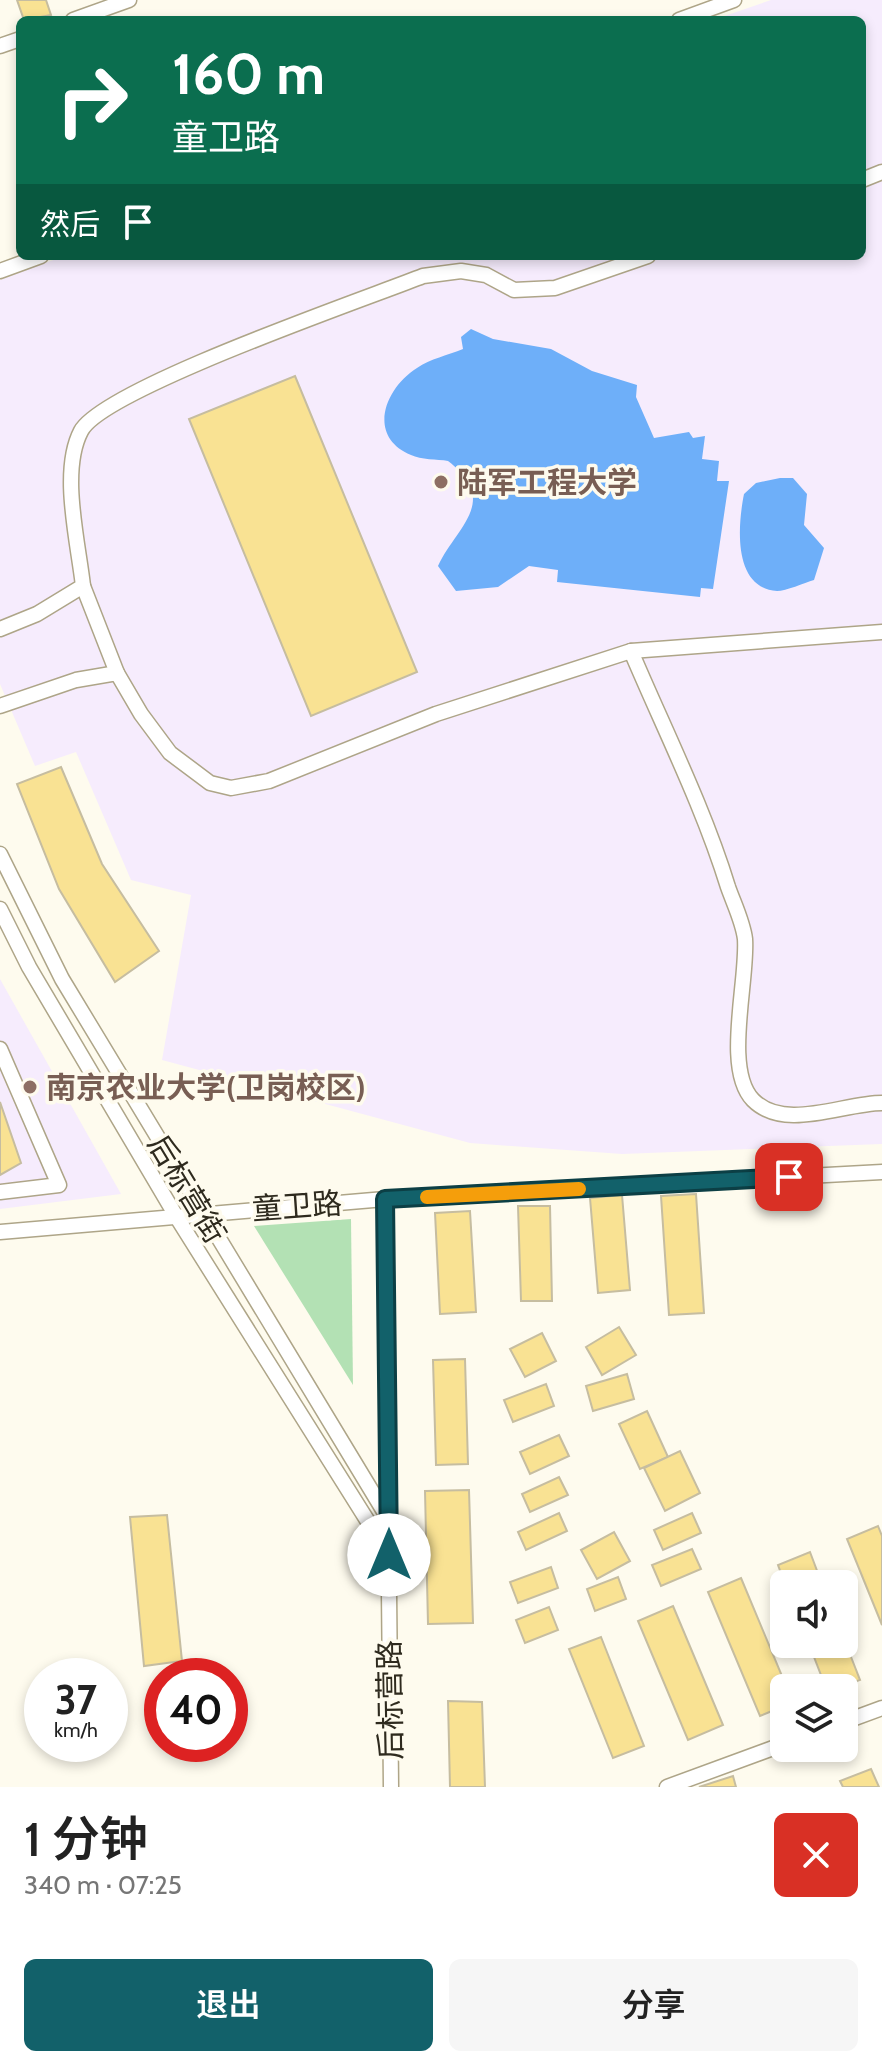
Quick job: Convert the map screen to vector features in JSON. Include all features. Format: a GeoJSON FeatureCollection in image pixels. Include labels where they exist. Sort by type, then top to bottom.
{"type":"FeatureCollection","features":[{"type":"Feature","properties":{"kind":"street"},"geometry":{"type":"LineString","coordinates":[[84,16],[129,0]]}},
{"type":"Feature","properties":{"kind":"street"},"geometry":{"type":"LineString","coordinates":[[690,16],[734,0]]}},
{"type":"Feature","properties":{"kind":"street"},"geometry":{"type":"LineString","coordinates":[[0,271],[30,260]]}},
{"type":"Feature","properties":{"kind":"street"},"geometry":{"type":"LineString","coordinates":[[636,260],[555,288],[514,290],[486,275],[461,271],[423,276],[166,377],[113,402],[83,428],[70,462],[83,586],[117,673],[141,714],[170,753],[210,783],[231,788],[269,781],[436,714],[631,651],[882,632]]}},
{"type":"Feature","properties":{"kind":"street"},"geometry":{"type":"LineString","coordinates":[[0,629],[37,614],[83,586]]}},
{"type":"Feature","properties":{"kind":"street"},"geometry":{"type":"LineString","coordinates":[[631,651],[717,851],[745,938],[739,1055],[741,1079],[751,1099],[767,1111],[800,1115],[882,1103]]}},
{"type":"Feature","properties":{"kind":"street"},"geometry":{"type":"LineString","coordinates":[[0,706],[76,680],[117,673]]}},
{"type":"Feature","properties":{"kind":"street","name":"后标营街"},"geometry":{"type":"LineString","coordinates":[[0,854],[62,979],[388,1518]]}},
{"type":"Feature","properties":{"kind":"street","name":"后标营街"},"geometry":{"type":"LineString","coordinates":[[0,909],[29,967],[176,1216],[389,1555]]}},
{"type":"Feature","properties":{"kind":"street"},"geometry":{"type":"LineString","coordinates":[[0,1049],[59,1185],[0,1192]]}},
{"type":"Feature","properties":{"kind":"street","name":"童卫路"},"geometry":{"type":"LineString","coordinates":[[0,1232],[385,1199],[882,1172]]}},
{"type":"Feature","properties":{"kind":"street","name":"后标营路"},"geometry":{"type":"LineString","coordinates":[[385,1199],[391,1787]]}},
{"type":"Feature","properties":{"kind":"street"},"geometry":{"type":"LineString","coordinates":[[858,1717],[882,1708]]}},
{"type":"Feature","properties":{"kind":"street"},"geometry":{"type":"LineString","coordinates":[[667,1787],[770,1749]]}},
{"type":"Feature","properties":{"kind":"shaded area","name":"陆军工程大学"},"geometry":{"type":"Polygon","coordinates":[[[771,0],[882,0],[882,1144],[622,1154],[470,1143],[162,1060],[191,895],[131,880],[76,752],[35,766],[0,684],[0,280],[53,260],[866,260],[866,16],[725,16],[771,0]]]}},
{"type":"Feature","properties":{"kind":"shaded area","name":"南京农业大学(卫岗校区)"},"geometry":{"type":"Polygon","coordinates":[[[0,979],[121,1194],[0,1209],[0,979]]]}},
{"type":"Feature","properties":{"kind":"green space"},"geometry":{"type":"Polygon","coordinates":[[[351,1219],[353,1385],[254,1226],[351,1219]]]}},
{"type":"Feature","properties":{"kind":"water"},"geometry":{"type":"Polygon","coordinates":[[[471,329],[493,339],[551,349],[592,371],[637,385],[636,397],[654,438],[689,432],[693,438],[705,436],[702,459],[719,461],[717,481],[729,481],[713,589],[701,588],[700,597],[557,582],[558,570],[529,566],[498,587],[456,591],[438,566],[470,514],[473,502],[471,489],[464,475],[448,461],[415,457],[397,447],[388,436],[385,412],[396,387],[406,377],[428,362],[463,349],[461,337],[471,329]]]}},
{"type":"Feature","properties":{"kind":"water"},"geometry":{"type":"Polygon","coordinates":[[[793,478],[807,494],[804,525],[824,548],[814,580],[777,591],[762,587],[752,579],[745,567],[741,553],[740,521],[744,494],[756,483],[793,478]]]}},
{"type":"Feature","properties":{"kind":"building"},"geometry":{"type":"Polygon","coordinates":[[[17,0],[46,0],[51,15],[46,16],[23,16],[17,0]]]}},
{"type":"Feature","properties":{"kind":"building"},"geometry":{"type":"Polygon","coordinates":[[[295,376],[417,672],[311,716],[189,419],[295,376]]]}},
{"type":"Feature","properties":{"kind":"building"},"geometry":{"type":"Polygon","coordinates":[[[61,767],[102,864],[159,951],[115,982],[59,889],[17,784],[61,767]]]}},
{"type":"Feature","properties":{"kind":"building"},"geometry":{"type":"Polygon","coordinates":[[[0,1102],[21,1163],[0,1175],[0,1102]]]}},
{"type":"Feature","properties":{"kind":"building"},"geometry":{"type":"Polygon","coordinates":[[[696,1194],[704,1313],[669,1315],[661,1196],[696,1194]]]}},
{"type":"Feature","properties":{"kind":"building"},"geometry":{"type":"Polygon","coordinates":[[[622,1195],[630,1290],[598,1293],[590,1198],[622,1195]]]}},
{"type":"Feature","properties":{"kind":"building"},"geometry":{"type":"Polygon","coordinates":[[[518,1206],[550,1206],[552,1301],[521,1301],[518,1206]]]}},
{"type":"Feature","properties":{"kind":"building"},"geometry":{"type":"Polygon","coordinates":[[[470,1211],[476,1312],[440,1314],[435,1213],[470,1211]]]}},
{"type":"Feature","properties":{"kind":"building"},"geometry":{"type":"Polygon","coordinates":[[[619,1327],[636,1355],[602,1375],[586,1347],[619,1327]]]}},
{"type":"Feature","properties":{"kind":"building"},"geometry":{"type":"Polygon","coordinates":[[[542,1333],[556,1361],[525,1377],[510,1349],[542,1333]]]}},
{"type":"Feature","properties":{"kind":"building"},"geometry":{"type":"Polygon","coordinates":[[[465,1359],[468,1464],[436,1465],[433,1360],[465,1359]]]}},
{"type":"Feature","properties":{"kind":"building"},"geometry":{"type":"Polygon","coordinates":[[[627,1374],[634,1399],[593,1411],[586,1386],[627,1374]]]}},
{"type":"Feature","properties":{"kind":"building"},"geometry":{"type":"Polygon","coordinates":[[[546,1384],[554,1406],[513,1422],[504,1400],[546,1384]]]}},
{"type":"Feature","properties":{"kind":"building"},"geometry":{"type":"Polygon","coordinates":[[[647,1411],[668,1457],[640,1469],[619,1424],[647,1411]]]}},
{"type":"Feature","properties":{"kind":"building"},"geometry":{"type":"Polygon","coordinates":[[[559,1435],[569,1456],[530,1474],[520,1452],[559,1435]]]}},
{"type":"Feature","properties":{"kind":"building"},"geometry":{"type":"Polygon","coordinates":[[[680,1451],[700,1493],[665,1511],[644,1468],[680,1451]]]}},
{"type":"Feature","properties":{"kind":"building"},"geometry":{"type":"Polygon","coordinates":[[[559,1477],[568,1495],[530,1512],[522,1494],[559,1477]]]}},
{"type":"Feature","properties":{"kind":"building"},"geometry":{"type":"Polygon","coordinates":[[[469,1490],[473,1623],[428,1624],[425,1491],[469,1490]]]}},
{"type":"Feature","properties":{"kind":"building"},"geometry":{"type":"Polygon","coordinates":[[[559,1513],[567,1531],[526,1550],[518,1532],[559,1513]]]}},
{"type":"Feature","properties":{"kind":"building"},"geometry":{"type":"Polygon","coordinates":[[[692,1513],[701,1533],[663,1550],[654,1530],[692,1513]]]}},
{"type":"Feature","properties":{"kind":"building"},"geometry":{"type":"Polygon","coordinates":[[[167,1515],[182,1658],[144,1658],[144,1666],[130,1517],[167,1515]]]}},
{"type":"Feature","properties":{"kind":"building"},"geometry":{"type":"Polygon","coordinates":[[[878,1526],[882,1536],[882,1625],[847,1539],[878,1526]]]}},
{"type":"Feature","properties":{"kind":"building"},"geometry":{"type":"Polygon","coordinates":[[[614,1532],[630,1561],[597,1579],[581,1550],[614,1532]]]}},
{"type":"Feature","properties":{"kind":"building"},"geometry":{"type":"Polygon","coordinates":[[[692,1549],[701,1569],[661,1586],[652,1565],[692,1549]]]}},
{"type":"Feature","properties":{"kind":"building"},"geometry":{"type":"Polygon","coordinates":[[[810,1552],[817,1570],[780,1570],[778,1565],[810,1552]]]}},
{"type":"Feature","properties":{"kind":"building"},"geometry":{"type":"Polygon","coordinates":[[[551,1567],[558,1588],[518,1603],[510,1582],[551,1567]]]}},
{"type":"Feature","properties":{"kind":"building"},"geometry":{"type":"Polygon","coordinates":[[[618,1577],[626,1599],[595,1611],[587,1589],[618,1577]]]}},
{"type":"Feature","properties":{"kind":"building"},"geometry":{"type":"Polygon","coordinates":[[[741,1578],[770,1647],[770,1658],[774,1658],[781,1674],[770,1674],[770,1712],[760,1716],[708,1592],[741,1578]]]}},
{"type":"Feature","properties":{"kind":"building"},"geometry":{"type":"Polygon","coordinates":[[[673,1606],[723,1725],[688,1740],[638,1621],[673,1606]]]}},
{"type":"Feature","properties":{"kind":"building"},"geometry":{"type":"Polygon","coordinates":[[[549,1607],[558,1630],[525,1643],[516,1620],[549,1607]]]}},
{"type":"Feature","properties":{"kind":"building"},"geometry":{"type":"Polygon","coordinates":[[[601,1637],[644,1746],[613,1758],[569,1649],[601,1637]]]}},
{"type":"Feature","properties":{"kind":"building"},"geometry":{"type":"Polygon","coordinates":[[[814,1658],[851,1658],[858,1674],[821,1674],[814,1658]]]}},
{"type":"Feature","properties":{"kind":"building"},"geometry":{"type":"Polygon","coordinates":[[[448,1701],[482,1702],[485,1787],[450,1787],[448,1701]]]}},
{"type":"Feature","properties":{"kind":"building"},"geometry":{"type":"Polygon","coordinates":[[[871,1769],[879,1787],[843,1787],[840,1781],[871,1769]]]}},
{"type":"Feature","properties":{"kind":"building"},"geometry":{"type":"Polygon","coordinates":[[[733,1776],[736,1787],[699,1787],[733,1776]]]}},
{"type":"Feature","properties":{"kind":"slow traffic"},"geometry":{"type":"LineString","coordinates":[[427,1197],[579,1189]]}},
{"type":"Feature","properties":{"kind":"place","name":"陆军工程大学"},"geometry":{"type":"Point","coordinates":[441,482]}},
{"type":"Feature","properties":{"kind":"place","name":"南京农业大学(卫岗校区)"},"geometry":{"type":"Point","coordinates":[30,1087]}},
{"type":"Feature","properties":{"kind":"route"},"geometry":{"type":"LineString","coordinates":[[389,1555],[385,1199],[789,1177]]}}]}
